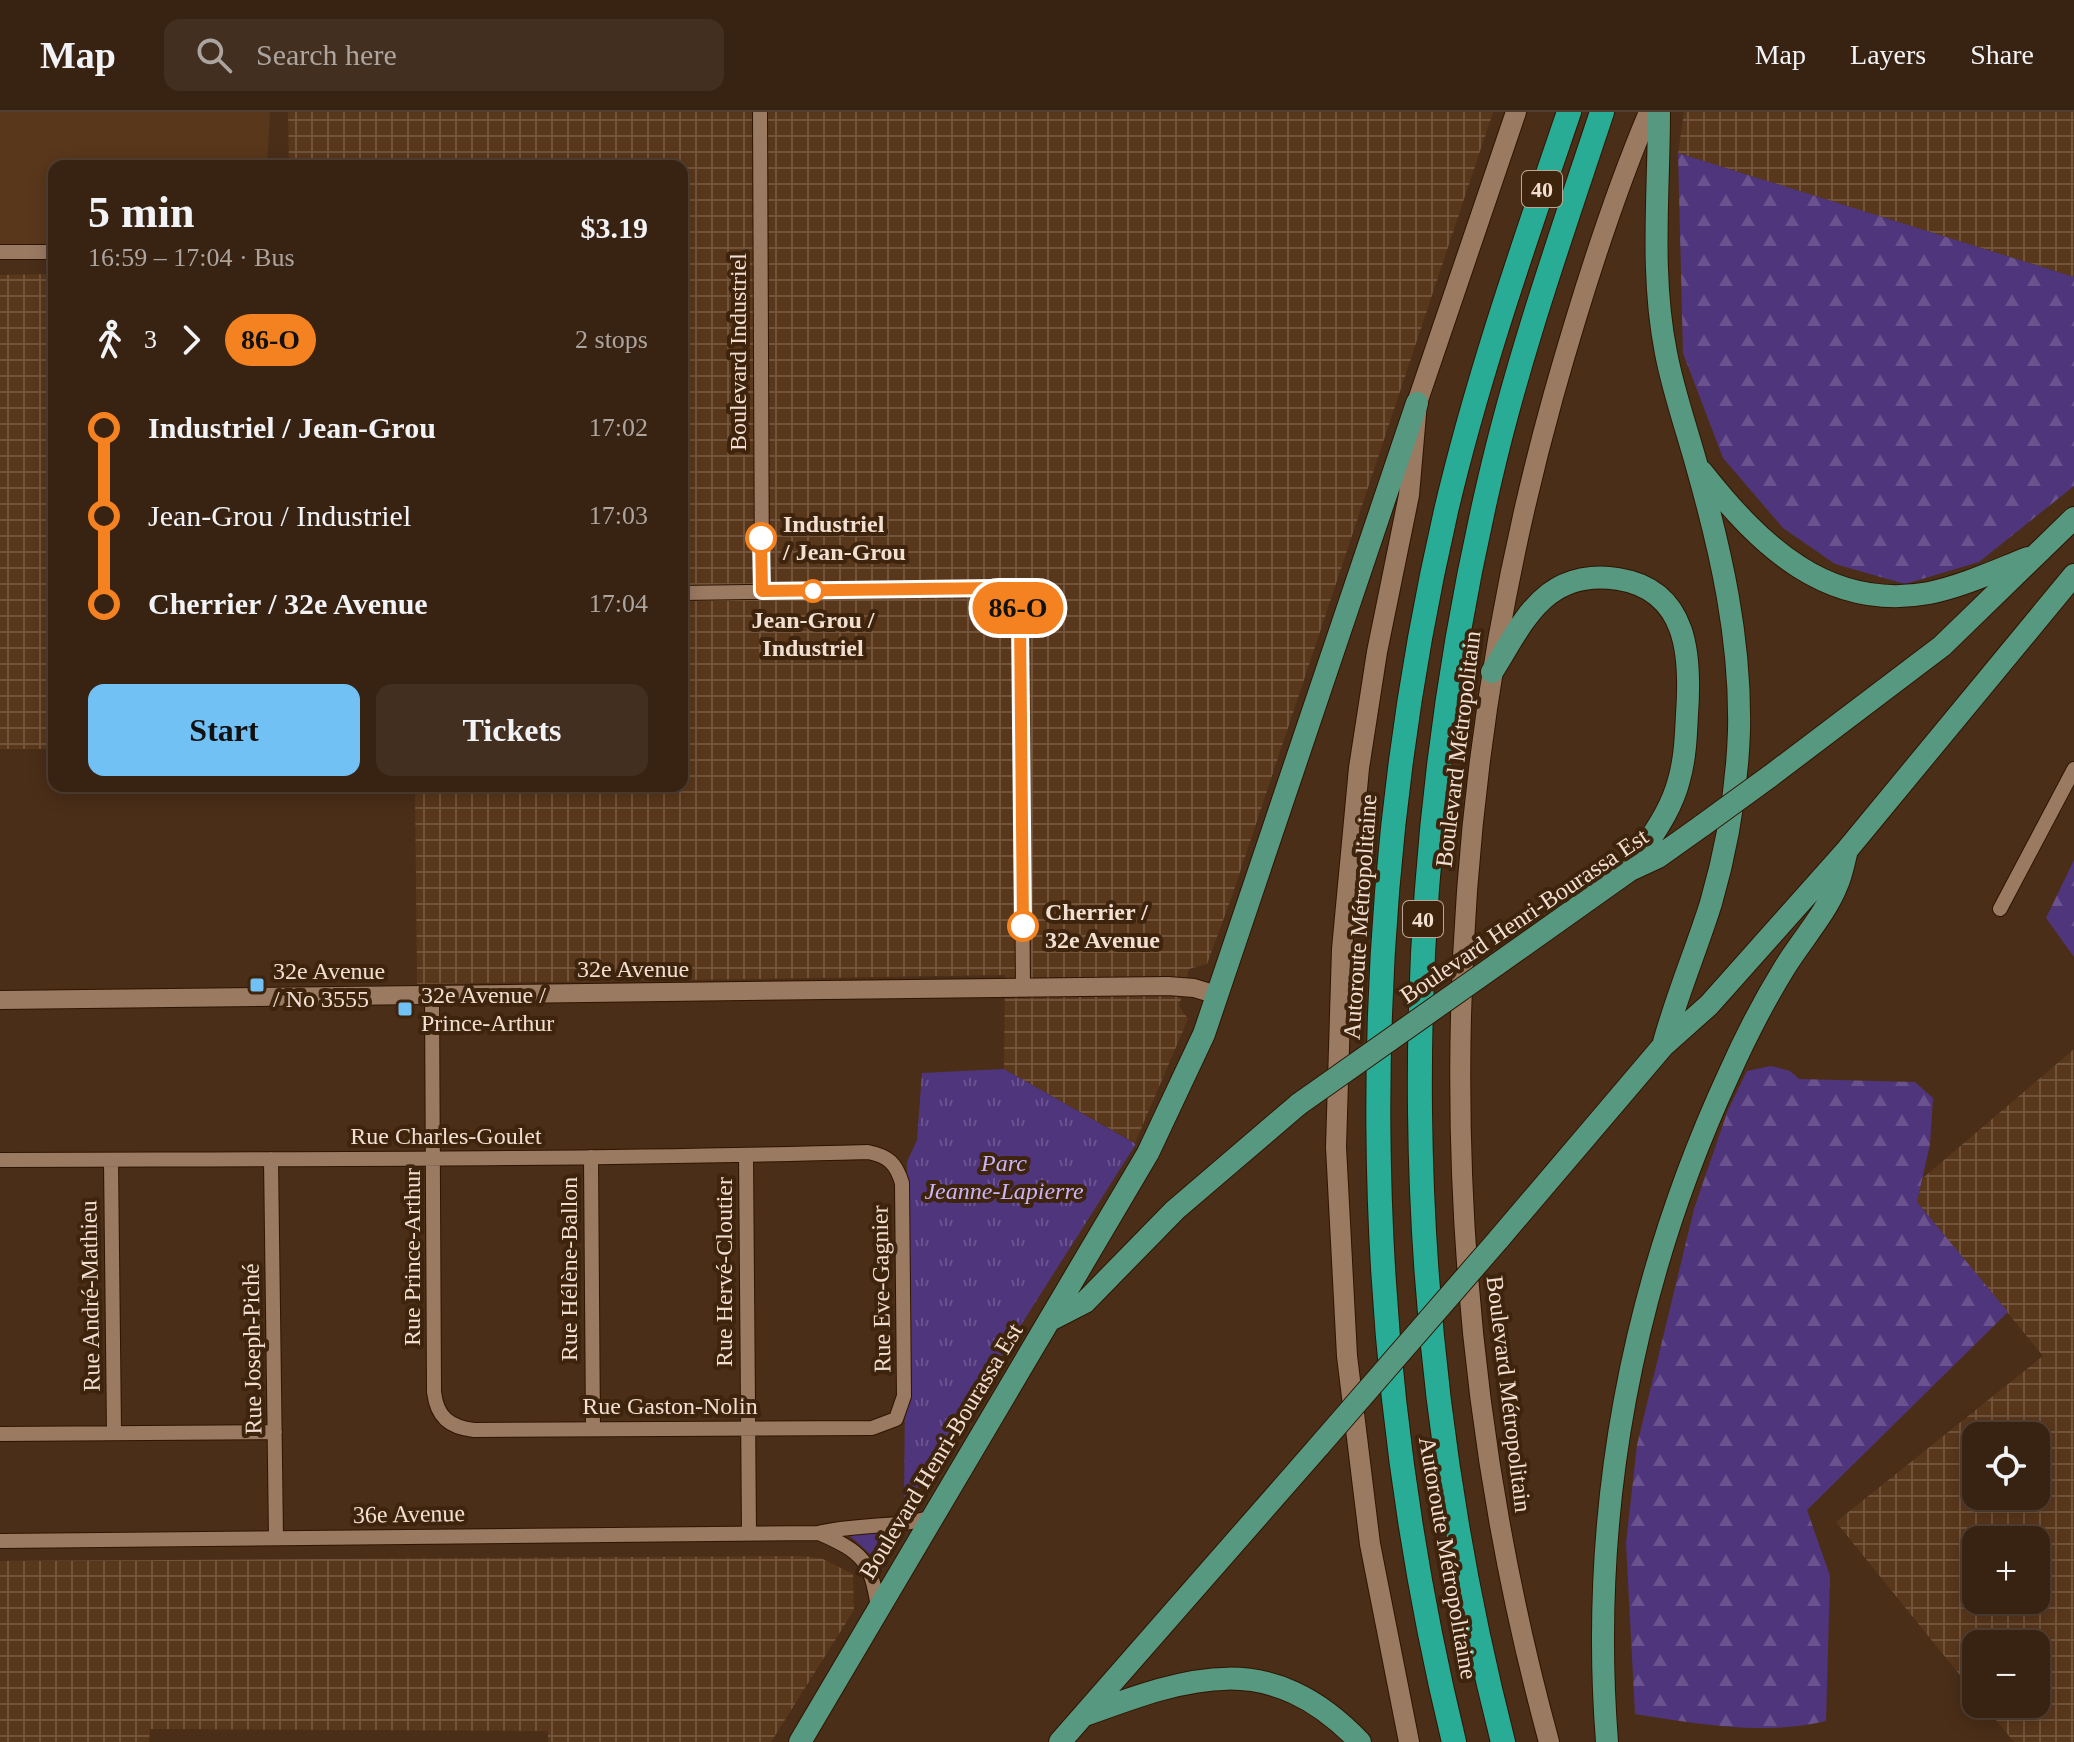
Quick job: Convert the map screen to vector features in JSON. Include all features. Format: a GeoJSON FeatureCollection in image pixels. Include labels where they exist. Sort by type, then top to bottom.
{"type":"FeatureCollection","features":[{"type":"Feature","properties":{"kind":"highway","name":"Autoroute Métropolitaine"},"geometry":{"type":"LineString","coordinates":[[1454,1742],[1416,1564],[1389,1357],[1377,1125],[1386,896],[1408,704],[1447,507],[1495,331],[1569,112]]}},
{"type":"Feature","properties":{"kind":"highway","name":"Autoroute Métropolitaine"},"geometry":{"type":"LineString","coordinates":[[1503,1742],[1456,1526],[1429,1327],[1418,1129],[1425,882],[1453,659],[1491,473],[1533,320],[1602,112]]}},
{"type":"Feature","properties":{"kind":"main road"},"geometry":{"type":"LineString","coordinates":[[1050,1320],[1154,1142],[1194,1059],[1516,112]]}},
{"type":"Feature","properties":{"kind":"main road","name":"Boulevard Métropolitain"},"geometry":{"type":"LineString","coordinates":[[1549,1742],[1516,1610],[1491,1476],[1475,1361],[1462,1201],[1462,958],[1472,825],[1492,672],[1517,542],[1554,392],[1592,268],[1649,112]]}},
{"type":"Feature","properties":{"kind":"main road"},"geometry":{"type":"LineString","coordinates":[[1659,112],[1655,221],[1659,307],[1666,356],[1730,605],[1738,686],[1735,783],[1717,882],[1677,991],[1663,1046]]}},
{"type":"Feature","properties":{"kind":"main road"},"geometry":{"type":"LineString","coordinates":[[1409,1742],[1375,1571],[1355,1428],[1339,1237],[1336,1093],[1350,841],[1377,652],[1409,495],[1417,403]]}},
{"type":"Feature","properties":{"kind":"main road"},"geometry":{"type":"LineString","coordinates":[[1696,464],[1743,523],[1768,547],[1800,569],[1844,587],[1897,595],[1928,593],[1962,584],[2036,554]]}},
{"type":"Feature","properties":{"kind":"main road","name":"Boulevard Henri-Bourassa Est"},"geometry":{"type":"LineString","coordinates":[[800,1742],[1050,1320],[1085,1302],[1175,1210],[1299,1104],[1630,870],[1658,857],[1703,825],[1942,646],[1995,598],[2074,518]]}},
{"type":"Feature","properties":{"kind":"main road"},"geometry":{"type":"LineString","coordinates":[[1060,1742],[1663,1046],[1709,1005],[1847,850],[2074,575]]}},
{"type":"Feature","properties":{"kind":"main road"},"geometry":{"type":"LineString","coordinates":[[1492,672],[1539,603],[1570,582],[1598,577],[1624,580],[1649,591],[1674,617],[1685,637],[1690,663],[1683,764],[1667,814],[1630,870]]}},
{"type":"Feature","properties":{"kind":"main road"},"geometry":{"type":"LineString","coordinates":[[1607,1742],[1602,1613],[1607,1531],[1615,1450],[1641,1319],[1673,1212],[1709,1119],[1777,980],[1837,886],[1847,850]]}},
{"type":"Feature","properties":{"kind":"main road"},"geometry":{"type":"LineString","coordinates":[[1084,1715],[1184,1681],[1241,1679],[1297,1696],[1325,1712],[1360,1742]]}},
{"type":"Feature","properties":{"kind":"street","name":"Boulevard Industriel"},"geometry":{"type":"LineString","coordinates":[[760,112],[762,591]]}},
{"type":"Feature","properties":{"kind":"street"},"geometry":{"type":"LineString","coordinates":[[0,252],[48,252]]}},
{"type":"Feature","properties":{"kind":"street"},"geometry":{"type":"LineString","coordinates":[[688,593],[995,588],[1010,595],[1020,618],[1023,989]]}},
{"type":"Feature","properties":{"kind":"street"},"geometry":{"type":"LineString","coordinates":[[2000,909],[2074,769]]}},
{"type":"Feature","properties":{"kind":"street","name":"32e Avenue"},"geometry":{"type":"LineString","coordinates":[[0,1000],[1177,986],[1217,995]]}},
{"type":"Feature","properties":{"kind":"street","name":"Rue Prince-Arthur"},"geometry":{"type":"LineString","coordinates":[[432,994],[434,1392],[436,1407],[445,1421]]}},
{"type":"Feature","properties":{"kind":"street","name":"Rue Charles-Goulet"},"geometry":{"type":"LineString","coordinates":[[0,1160],[591,1157],[868,1152],[890,1160]]}},
{"type":"Feature","properties":{"kind":"street","name":"Rue Hervé-Cloutier"},"geometry":{"type":"LineString","coordinates":[[746,1155],[749,1533]]}},
{"type":"Feature","properties":{"kind":"street","name":"Rue Hélène-Ballon"},"geometry":{"type":"LineString","coordinates":[[591,1157],[593,1429]]}},
{"type":"Feature","properties":{"kind":"street","name":"Rue Joseph-Piché"},"geometry":{"type":"LineString","coordinates":[[271,1159],[276,1538]]}},
{"type":"Feature","properties":{"kind":"street","name":"Rue André-Mathieu"},"geometry":{"type":"LineString","coordinates":[[111,1160],[114,1432]]}},
{"type":"Feature","properties":{"kind":"street","name":"Rue Eve-Gagnier"},"geometry":{"type":"LineString","coordinates":[[890,1160],[902,1183],[904,1396],[896,1419]]}},
{"type":"Feature","properties":{"kind":"street","name":"Rue Gaston-Nolin"},"geometry":{"type":"LineString","coordinates":[[445,1421],[474,1430],[872,1428],[896,1419]]}},
{"type":"Feature","properties":{"kind":"street"},"geometry":{"type":"LineString","coordinates":[[0,1434],[275,1432]]}},
{"type":"Feature","properties":{"kind":"street","name":"36e Avenue"},"geometry":{"type":"LineString","coordinates":[[0,1541],[818,1533],[850,1526],[905,1525],[933,1517]]}},
{"type":"Feature","properties":{"kind":"street","name":"36e Avenue"},"geometry":{"type":"LineString","coordinates":[[818,1533],[846,1545],[864,1559],[873,1577],[878,1608]]}},
{"type":"Feature","properties":{"kind":"shaded area"},"geometry":{"type":"Polygon","coordinates":[[[0,112],[270,112],[267,160],[48,160],[48,252],[0,252],[0,112]]]}},
{"type":"Feature","properties":{"kind":"shaded area"},"geometry":{"type":"Polygon","coordinates":[[[288,112],[1493,112],[1232,896],[1207,964],[1189,969],[1179,1006],[1188,1019],[1135,1143],[1004,1069],[1005,975],[417,984],[415,792],[688,792],[688,160],[289,160],[288,112]]]}},
{"type":"Feature","properties":{"kind":"shaded area"},"geometry":{"type":"Polygon","coordinates":[[[1684,112],[2074,112],[2074,277],[1678,153],[1684,112]]]}},
{"type":"Feature","properties":{"kind":"shaded area"},"geometry":{"type":"Polygon","coordinates":[[[48,274],[48,749],[0,749],[0,275],[48,274]]]}},
{"type":"Feature","properties":{"kind":"shaded area"},"geometry":{"type":"Polygon","coordinates":[[[2074,1049],[2074,1742],[2014,1742],[1994,1718],[2050,1718],[2050,1630],[1962,1630],[1962,1678],[1836,1522],[2043,1356],[1917,1202],[1923,1178],[2074,1049]]]}},
{"type":"Feature","properties":{"kind":"shaded area"},"geometry":{"type":"Polygon","coordinates":[[[821,1558],[853,1574],[854,1610],[771,1742],[548,1742],[548,1731],[150,1729],[149,1742],[0,1742],[0,1561],[821,1558]]]}},
{"type":"Feature","properties":{"kind":"green space"},"geometry":{"type":"Polygon","coordinates":[[[1678,153],[2074,277],[2074,486],[1979,562],[1905,584],[1835,564],[1783,528],[1723,458],[1683,353],[1678,153]]]}},
{"type":"Feature","properties":{"kind":"green space"},"geometry":{"type":"Polygon","coordinates":[[[2074,860],[2074,957],[2046,918],[2074,860]]]}},
{"type":"Feature","properties":{"kind":"green space"},"geometry":{"type":"Polygon","coordinates":[[[1771,1066],[1790,1071],[1799,1079],[1915,1082],[1933,1098],[1930,1144],[1917,1202],[2008,1312],[1807,1510],[1830,1576],[1826,1721],[1779,1728],[1706,1725],[1635,1714],[1626,1543],[1637,1445],[1694,1209],[1728,1110],[1747,1071],[1771,1066]]]}},
{"type":"Feature","properties":{"kind":"green space","name":"Parc Jeanne-Lapierre"},"geometry":{"type":"Polygon","coordinates":[[[1004,1069],[1136,1144],[904,1509],[907,1162],[917,1140],[922,1073],[1004,1069]]]}},
{"type":"Feature","properties":{"kind":"green space"},"geometry":{"type":"Polygon","coordinates":[[[854,1532],[904,1533],[880,1573],[869,1553],[850,1536],[854,1532]]]}},
{"type":"Feature","properties":{"kind":"bus line","name":"86-O"},"geometry":{"type":"LineString","coordinates":[[761,538],[762,591],[995,588],[1003,590],[1015,602],[1020,618],[1023,926]]}},
{"type":"Feature","properties":{"kind":"place","name":"Industriel / Jean-Grou"},"geometry":{"type":"Point","coordinates":[761,538]}},
{"type":"Feature","properties":{"kind":"place","name":"Jean-Grou / Industriel"},"geometry":{"type":"Point","coordinates":[813,591]}},
{"type":"Feature","properties":{"kind":"place","name":"Cherrier / 32e Avenue"},"geometry":{"type":"Point","coordinates":[1023,926]}},
{"type":"Feature","properties":{"kind":"place","name":"32e Avenue / No 3555"},"geometry":{"type":"Point","coordinates":[257,985]}},
{"type":"Feature","properties":{"kind":"place","name":"32e Avenue / Prince-Arthur"},"geometry":{"type":"Point","coordinates":[405,1009]}}]}
